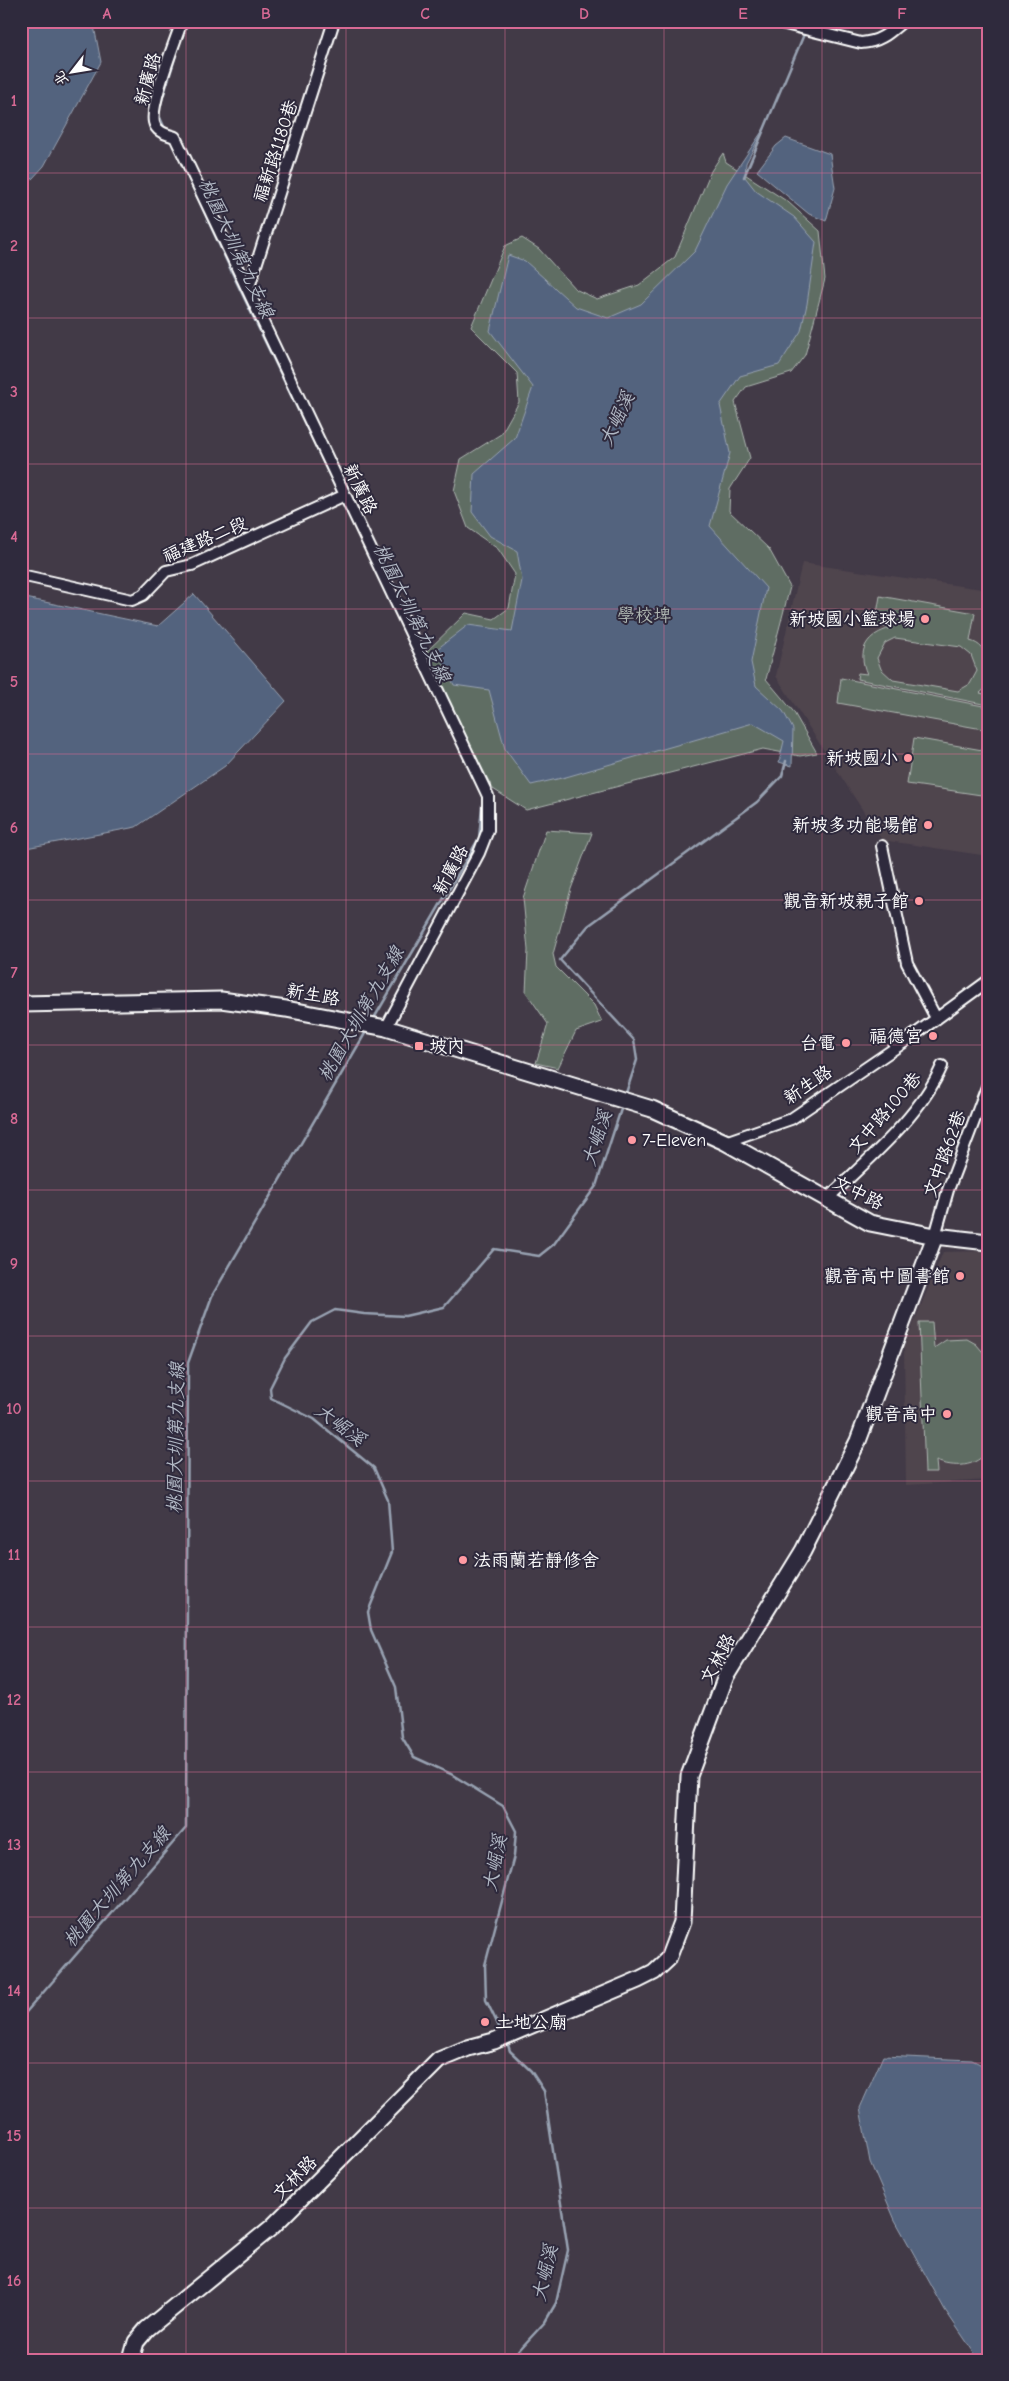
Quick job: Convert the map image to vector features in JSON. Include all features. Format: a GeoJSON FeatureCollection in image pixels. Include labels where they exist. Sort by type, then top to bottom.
{"type":"FeatureCollection","features":[{"type":"Feature","properties":{"kind":"street","name":"新廣路"},"geometry":{"type":"LineString","coordinates":[[182,21],[156,98],[154,122],[160,132],[175,137],[488,796],[488,830],[479,853],[386,1028]]}},
{"type":"Feature","properties":{"kind":"street","name":"福新路1180巷"},"geometry":{"type":"LineString","coordinates":[[248,290],[334,21]]}},
{"type":"Feature","properties":{"kind":"street"},"geometry":{"type":"LineString","coordinates":[[773,21],[861,43],[875,42],[885,37],[903,21]]}},
{"type":"Feature","properties":{"kind":"street","name":"福建路二段"},"geometry":{"type":"LineString","coordinates":[[21,575],[132,600],[143,595],[166,571],[200,562],[345,495]]}},
{"type":"Feature","properties":{"kind":"street"},"geometry":{"type":"LineString","coordinates":[[882,846],[907,963],[936,1018]]}},
{"type":"Feature","properties":{"kind":"street","name":"新生路"},"geometry":{"type":"LineString","coordinates":[[21,1004],[221,1000],[286,1009],[386,1028],[652,1109],[725,1142],[791,1119],[910,1038],[988,981]]}},
{"type":"Feature","properties":{"kind":"street","name":"文中路100巷"},"geometry":{"type":"LineString","coordinates":[[827,1200],[905,1120],[933,1087],[942,1066]]}},
{"type":"Feature","properties":{"kind":"street","name":"文中路62巷"},"geometry":{"type":"LineString","coordinates":[[935,1236],[948,1190],[988,1084]]}},
{"type":"Feature","properties":{"kind":"street","name":"文中路"},"geometry":{"type":"LineString","coordinates":[[725,1142],[870,1223],[935,1236],[988,1242]]}},
{"type":"Feature","properties":{"kind":"street","name":"文林路"},"geometry":{"type":"LineString","coordinates":[[131,2360],[136,2342],[146,2329],[272,2227],[439,2060],[505,2036],[654,1972],[671,1952],[682,1922],[689,1776],[701,1741],[726,1676],[803,1551],[858,1441],[935,1236]]}},
{"type":"Feature","properties":{"kind":"shaded area","name":"新坡國小"},"geometry":{"type":"Polygon","coordinates":[[[802,563],[988,590],[988,856],[882,840],[776,676],[802,563]]]}},
{"type":"Feature","properties":{"kind":"shaded area","name":"觀音高中"},"geometry":{"type":"Polygon","coordinates":[[[988,1251],[988,1480],[906,1485],[904,1347],[943,1252],[988,1251]]]}},
{"type":"Feature","properties":{"kind":"green space","name":"學校埤"},"geometry":{"type":"Polygon","coordinates":[[[723,153],[726,162],[788,202],[820,231],[825,279],[805,355],[791,373],[746,387],[735,402],[750,458],[730,489],[729,511],[769,549],[790,587],[766,679],[793,711],[817,753],[800,756],[763,749],[526,810],[493,789],[423,655],[466,613],[494,619],[509,608],[515,574],[498,549],[468,528],[454,491],[461,459],[501,434],[519,402],[517,373],[471,327],[505,246],[522,238],[539,249],[575,289],[597,299],[639,285],[675,257],[711,171],[723,153]]]}},
{"type":"Feature","properties":{"kind":"green space"},"geometry":{"type":"Polygon","coordinates":[[[880,596],[975,613],[970,641],[982,648],[987,659],[988,686],[980,693],[988,695],[988,705],[857,679],[858,673],[867,674],[863,657],[866,644],[876,634],[891,628],[875,625],[880,596]],[[895,638],[885,643],[877,658],[881,669],[893,680],[958,691],[970,684],[977,671],[971,655],[961,647],[895,638]]]}},
{"type":"Feature","properties":{"kind":"green space"},"geometry":{"type":"Polygon","coordinates":[[[841,678],[988,707],[988,730],[838,703],[841,678]]]}},
{"type":"Feature","properties":{"kind":"green space"},"geometry":{"type":"Polygon","coordinates":[[[914,738],[988,751],[988,796],[907,784],[914,738]]]}},
{"type":"Feature","properties":{"kind":"green space"},"geometry":{"type":"Polygon","coordinates":[[[546,830],[592,833],[571,889],[553,954],[556,967],[594,1005],[602,1022],[576,1031],[558,1068],[536,1063],[548,1024],[526,992],[528,950],[523,898],[546,830]]]}},
{"type":"Feature","properties":{"kind":"green space"},"geometry":{"type":"Polygon","coordinates":[[[919,1322],[932,1322],[934,1348],[946,1340],[967,1339],[976,1344],[988,1358],[988,1450],[977,1460],[964,1465],[950,1465],[936,1461],[937,1472],[925,1472],[919,1322]]]}},
{"type":"Feature","properties":{"kind":"water"},"geometry":{"type":"Polygon","coordinates":[[[21,21],[93,21],[101,62],[44,166],[21,191],[21,21]]]}},
{"type":"Feature","properties":{"kind":"water","name":"學校埤"},"geometry":{"type":"Polygon","coordinates":[[[765,127],[746,163],[745,177],[756,191],[794,217],[816,242],[801,331],[779,365],[740,376],[720,405],[730,453],[710,526],[766,588],[751,662],[756,686],[783,711],[793,729],[792,766],[779,762],[784,741],[753,723],[566,777],[531,785],[505,749],[489,690],[454,685],[437,649],[468,625],[512,631],[522,580],[517,551],[490,536],[472,512],[474,474],[515,438],[533,387],[490,331],[508,255],[525,261],[576,307],[608,318],[641,304],[695,251],[727,184],[765,127]]]}},
{"type":"Feature","properties":{"kind":"water"},"geometry":{"type":"Polygon","coordinates":[[[786,138],[830,154],[835,188],[826,221],[809,214],[757,171],[776,146],[786,138]]]}},
{"type":"Feature","properties":{"kind":"water"},"geometry":{"type":"Polygon","coordinates":[[[194,594],[286,701],[225,766],[136,827],[21,849],[21,597],[158,626],[194,594]]]}},
{"type":"Feature","properties":{"kind":"water"},"geometry":{"type":"Polygon","coordinates":[[[883,2056],[972,2060],[988,2068],[988,2360],[979,2360],[945,2310],[895,2220],[870,2162],[860,2108],[883,2056]]]}},
{"type":"Feature","properties":{"kind":"waterway","name":"大崛溪"},"geometry":{"type":"LineString","coordinates":[[807,27],[810,21]]}},
{"type":"Feature","properties":{"kind":"waterway","name":"大崛溪"},"geometry":{"type":"LineString","coordinates":[[744,177],[805,32]]}},
{"type":"Feature","properties":{"kind":"waterway","name":"桃園大圳第九支線"},"geometry":{"type":"LineString","coordinates":[[166,131],[158,113],[181,39]]}},
{"type":"Feature","properties":{"kind":"waterway","name":"桃園大圳第九支線"},"geometry":{"type":"LineString","coordinates":[[170,138],[235,279],[339,495]]}},
{"type":"Feature","properties":{"kind":"waterway","name":"桃園大圳第九支線"},"geometry":{"type":"LineString","coordinates":[[342,500],[354,526]]}},
{"type":"Feature","properties":{"kind":"waterway","name":"大崛溪"},"geometry":{"type":"LineString","coordinates":[[625,1096],[637,1060],[634,1040],[560,960],[588,926],[757,802],[782,776],[786,761]]}},
{"type":"Feature","properties":{"kind":"waterway","name":"桃園大圳第九支線"},"geometry":{"type":"LineString","coordinates":[[373,1020],[479,838],[483,795]]}},
{"type":"Feature","properties":{"kind":"waterway","name":"桃園大圳第九支線"},"geometry":{"type":"LineString","coordinates":[[21,2018],[186,1828],[188,1363],[212,1296],[367,1030]]}},
{"type":"Feature","properties":{"kind":"waterway","name":"大崛溪"},"geometry":{"type":"LineString","coordinates":[[502,2033],[486,2000],[485,1965],[514,1856],[516,1831],[503,1806],[451,1774],[414,1757],[402,1737],[396,1687],[371,1630],[368,1612],[392,1552],[388,1500],[374,1468],[314,1419],[271,1398],[270,1388],[285,1358],[312,1322],[335,1310],[364,1314],[405,1316],[444,1307],[494,1249],[539,1256],[554,1244],[596,1186],[622,1106]]}},
{"type":"Feature","properties":{"kind":"waterway","name":"大崛溪"},"geometry":{"type":"LineString","coordinates":[[507,2042],[510,2051],[531,2071],[544,2091],[568,2250],[556,2303],[545,2322],[510,2360]]}},
{"type":"Feature","properties":{"kind":"waterway","name":"桃園大圳第九支線"},"geometry":{"type":"LineString","coordinates":[[21,2288],[27,2315],[23,2340]]}},
{"type":"Feature","properties":{"kind":"place","name":"新坡國小籃球場"},"geometry":{"type":"Point","coordinates":[925,619]}},
{"type":"Feature","properties":{"kind":"place","name":"新坡國小"},"geometry":{"type":"Point","coordinates":[908,758]}},
{"type":"Feature","properties":{"kind":"place","name":"新坡多功能場館"},"geometry":{"type":"Point","coordinates":[928,825]}},
{"type":"Feature","properties":{"kind":"place","name":"觀音新坡親子館"},"geometry":{"type":"Point","coordinates":[919,901]}},
{"type":"Feature","properties":{"kind":"place","name":"福德宮"},"geometry":{"type":"Point","coordinates":[933,1036]}},
{"type":"Feature","properties":{"kind":"place","name":"台電"},"geometry":{"type":"Point","coordinates":[846,1043]}},
{"type":"Feature","properties":{"kind":"place","name":"坡內"},"geometry":{"type":"Point","coordinates":[419,1046]}},
{"type":"Feature","properties":{"kind":"place","name":"7-Eleven"},"geometry":{"type":"Point","coordinates":[632,1140]}},
{"type":"Feature","properties":{"kind":"place","name":"觀音高中圖書館"},"geometry":{"type":"Point","coordinates":[960,1276]}},
{"type":"Feature","properties":{"kind":"place","name":"觀音高中"},"geometry":{"type":"Point","coordinates":[947,1414]}},
{"type":"Feature","properties":{"kind":"place","name":"法雨蘭若靜修舍"},"geometry":{"type":"Point","coordinates":[463,1560]}},
{"type":"Feature","properties":{"kind":"place","name":"土地公廟"},"geometry":{"type":"Point","coordinates":[485,2022]}}]}
